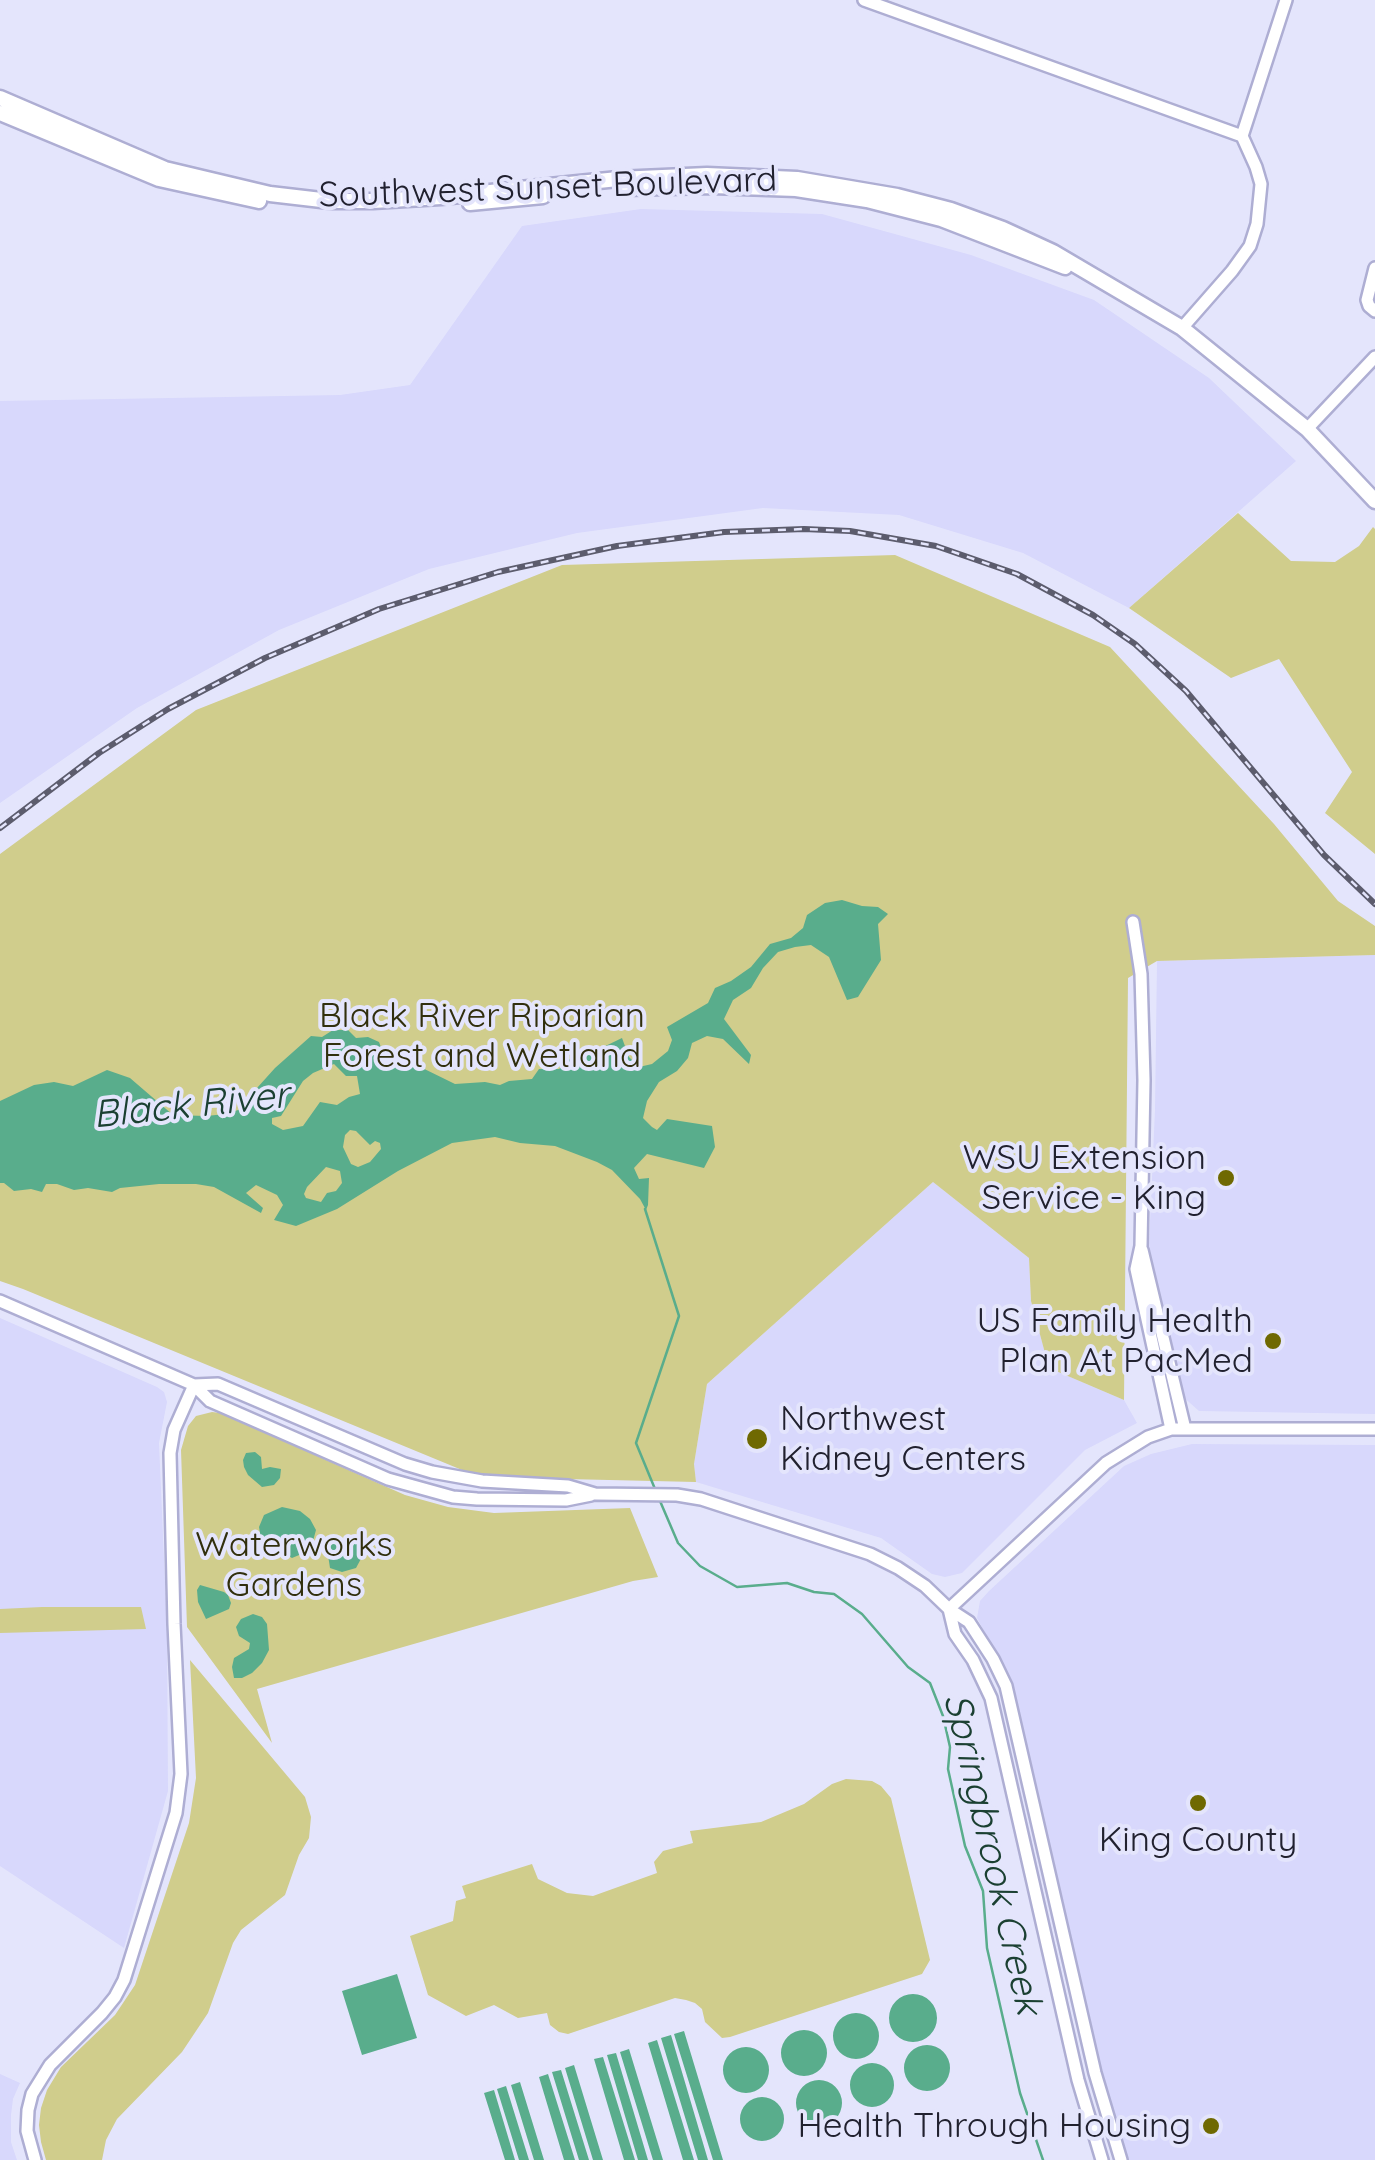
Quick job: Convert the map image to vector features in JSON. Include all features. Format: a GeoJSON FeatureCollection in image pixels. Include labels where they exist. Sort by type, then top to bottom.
{"type":"FeatureCollection","features":[{"type":"Feature","properties":{"kind":"main road","name":"Southwest Sunset Boulevard"},"geometry":{"type":"LineString","coordinates":[[0,98],[165,170],[270,194],[373,201],[707,175],[797,179],[897,196],[951,210],[1053,252],[1182,328],[1307,429],[1375,500]]}},
{"type":"Feature","properties":{"kind":"main road","name":"Southwest Sunset Boulevard"},"geometry":{"type":"LineString","coordinates":[[0,113],[160,178],[268,202],[325,210],[376,210],[619,188],[712,186],[796,190],[867,200],[941,219],[1094,278]]}},
{"type":"Feature","properties":{"kind":"street"},"geometry":{"type":"LineString","coordinates":[[864,0],[1242,136]]}},
{"type":"Feature","properties":{"kind":"street"},"geometry":{"type":"LineString","coordinates":[[1182,328],[1232,271],[1250,246],[1258,224],[1260,184],[1242,136],[1286,0]]}},
{"type":"Feature","properties":{"kind":"street"},"geometry":{"type":"LineString","coordinates":[[1375,268],[1367,300],[1375,311]]}},
{"type":"Feature","properties":{"kind":"street"},"geometry":{"type":"LineString","coordinates":[[1307,429],[1375,356]]}},
{"type":"Feature","properties":{"kind":"street"},"geometry":{"type":"LineString","coordinates":[[1133,922],[1141,974],[1144,1080],[1141,1246],[1136,1268],[1178,1429]]}},
{"type":"Feature","properties":{"kind":"street"},"geometry":{"type":"LineString","coordinates":[[0,1301],[194,1385],[210,1401],[388,1479],[453,1496],[566,1500],[595,1494],[701,1499],[870,1554],[924,1586],[970,1622],[1006,1686],[1095,2073],[1121,2160]]}},
{"type":"Feature","properties":{"kind":"street"},"geometry":{"type":"LineString","coordinates":[[194,1385],[218,1384],[404,1464],[432,1472],[482,1482],[568,1486],[595,1494]]}},
{"type":"Feature","properties":{"kind":"street"},"geometry":{"type":"LineString","coordinates":[[35,2160],[27,2131],[32,2094],[50,2065],[102,2013],[124,1980],[176,1813],[182,1774],[170,1453],[174,1430],[194,1385]]}},
{"type":"Feature","properties":{"kind":"street"},"geometry":{"type":"LineString","coordinates":[[949,1609],[1106,1463],[1148,1437],[1178,1429],[1375,1429]]}},
{"type":"Feature","properties":{"kind":"street"},"geometry":{"type":"LineString","coordinates":[[949,1609],[955,1634],[973,1660],[990,1698],[1078,2080],[1106,2160]]}},
{"type":"Feature","properties":{"kind":"street"},"geometry":{"type":"LineString","coordinates":[[1010,1779],[1020,1794],[1040,1874],[1054,1893]]}},
{"type":"Feature","properties":{"kind":"street"},"geometry":{"type":"LineString","coordinates":[[1095,2073],[1088,2087],[1106,2160]]}},
{"type":"Feature","properties":{"kind":"shaded area"},"geometry":{"type":"Polygon","coordinates":[[[641,209],[822,214],[971,255],[1094,300],[1209,378],[1296,461],[1129,608],[1023,553],[899,515],[763,508],[577,533],[429,569],[279,630],[137,708],[0,803],[0,401],[340,395],[410,385],[522,226],[641,209]]]}},
{"type":"Feature","properties":{"kind":"shaded area"},"geometry":{"type":"Polygon","coordinates":[[[842,900],[878,907],[888,914],[878,924],[881,960],[858,997],[847,1000],[829,957],[811,945],[778,952],[751,988],[733,1000],[724,1019],[751,1055],[749,1064],[723,1039],[707,1036],[692,1043],[688,1058],[677,1071],[659,1082],[647,1101],[643,1118],[657,1130],[667,1119],[712,1126],[715,1147],[704,1168],[647,1154],[634,1168],[639,1179],[649,1178],[646,1210],[612,1170],[597,1162],[555,1146],[495,1137],[452,1143],[337,1209],[296,1226],[274,1220],[283,1205],[277,1195],[256,1185],[246,1193],[263,1208],[261,1213],[214,1187],[196,1184],[159,1184],[112,1192],[46,1184],[42,1192],[14,1191],[0,1183],[0,1101],[34,1085],[54,1082],[73,1086],[107,1070],[130,1078],[173,1115],[206,1116],[250,1106],[258,1100],[257,1088],[275,1068],[311,1036],[322,1037],[333,1030],[348,1030],[356,1038],[368,1037],[379,1042],[382,1050],[394,1058],[404,1059],[455,1084],[500,1085],[532,1079],[539,1069],[559,1069],[573,1056],[593,1052],[622,1038],[629,1057],[639,1067],[652,1064],[668,1051],[672,1040],[667,1027],[708,1003],[715,988],[751,967],[770,944],[791,938],[803,928],[807,915],[825,903],[842,900]],[[334,1064],[303,1081],[281,1116],[272,1118],[272,1124],[283,1130],[303,1126],[320,1102],[337,1105],[360,1094],[357,1076],[346,1076],[334,1064]],[[356,1131],[345,1135],[343,1147],[351,1164],[358,1167],[370,1162],[381,1149],[380,1143],[370,1145],[356,1131]],[[326,1167],[307,1187],[306,1198],[321,1202],[342,1183],[340,1171],[326,1167]]]}},
{"type":"Feature","properties":{"kind":"shaded area"},"geometry":{"type":"Polygon","coordinates":[[[1375,955],[1375,1414],[1199,1411],[1181,1395],[1148,1267],[1157,961],[1375,955]]]}},
{"type":"Feature","properties":{"kind":"shaded area"},"geometry":{"type":"Polygon","coordinates":[[[933,1182],[1029,1258],[1031,1301],[1049,1368],[1124,1400],[1137,1423],[1085,1450],[962,1573],[945,1577],[932,1574],[881,1538],[696,1482],[694,1464],[707,1384],[933,1182]]]}},
{"type":"Feature","properties":{"kind":"shaded area"},"geometry":{"type":"Polygon","coordinates":[[[0,1318],[157,1387],[164,1392],[167,1402],[159,1443],[167,1628],[168,1791],[124,1948],[0,1866],[0,1318]]]}},
{"type":"Feature","properties":{"kind":"shaded area"},"geometry":{"type":"Polygon","coordinates":[[[1192,1444],[1375,1445],[1375,2160],[1126,2160],[1114,2131],[1084,2010],[1016,1703],[1006,1672],[977,1618],[980,1601],[989,1591],[1124,1466],[1151,1454],[1192,1444]]]}},
{"type":"Feature","properties":{"kind":"shaded area"},"geometry":{"type":"Polygon","coordinates":[[[255,1452],[261,1457],[262,1469],[281,1469],[274,1485],[262,1487],[248,1475],[243,1460],[246,1453],[255,1452]]]}},
{"type":"Feature","properties":{"kind":"shaded area"},"geometry":{"type":"Polygon","coordinates":[[[282,1507],[300,1511],[316,1530],[304,1553],[292,1558],[261,1539],[259,1527],[264,1515],[282,1507]]]}},
{"type":"Feature","properties":{"kind":"shaded area"},"geometry":{"type":"Polygon","coordinates":[[[336,1540],[349,1540],[361,1546],[363,1555],[356,1568],[342,1572],[330,1568],[329,1547],[336,1540]]]}},
{"type":"Feature","properties":{"kind":"shaded area"},"geometry":{"type":"Polygon","coordinates":[[[200,1585],[228,1595],[229,1609],[206,1619],[198,1602],[200,1585]]]}},
{"type":"Feature","properties":{"kind":"shaded area"},"geometry":{"type":"Polygon","coordinates":[[[253,1614],[267,1624],[269,1650],[252,1673],[234,1678],[234,1658],[249,1649],[250,1643],[239,1636],[236,1627],[241,1619],[253,1614]]]}},
{"type":"Feature","properties":{"kind":"shaded area"},"geometry":{"type":"Polygon","coordinates":[[[397,1974],[417,2038],[362,2055],[342,1991],[397,1974]]]}},
{"type":"Feature","properties":{"kind":"shaded area"},"geometry":{"type":"Polygon","coordinates":[[[913,1994],[930,2001],[937,2018],[930,2035],[913,2042],[896,2035],[889,2018],[896,2001],[913,1994]]]}},
{"type":"Feature","properties":{"kind":"shaded area"},"geometry":{"type":"Polygon","coordinates":[[[856,2013],[872,2020],[879,2036],[872,2052],[856,2059],[840,2052],[833,2036],[840,2020],[856,2013]]]}},
{"type":"Feature","properties":{"kind":"shaded area"},"geometry":{"type":"Polygon","coordinates":[[[804,2030],[820,2037],[827,2053],[820,2069],[804,2076],[788,2069],[781,2053],[788,2037],[804,2030]]]}},
{"type":"Feature","properties":{"kind":"shaded area"},"geometry":{"type":"Polygon","coordinates":[[[684,2031],[723,2160],[713,2160],[674,2034],[684,2031]]]}},
{"type":"Feature","properties":{"kind":"shaded area"},"geometry":{"type":"Polygon","coordinates":[[[671,2035],[708,2160],[698,2160],[661,2038],[671,2035]]]}},
{"type":"Feature","properties":{"kind":"shaded area"},"geometry":{"type":"Polygon","coordinates":[[[657,2040],[694,2160],[683,2160],[648,2043],[657,2040]]]}},
{"type":"Feature","properties":{"kind":"shaded area"},"geometry":{"type":"Polygon","coordinates":[[[927,2045],[943,2052],[950,2068],[943,2084],[927,2091],[911,2084],[904,2068],[911,2052],[927,2045]]]}},
{"type":"Feature","properties":{"kind":"shaded area"},"geometry":{"type":"Polygon","coordinates":[[[746,2047],[763,2053],[769,2070],[763,2087],[746,2093],[729,2087],[723,2070],[729,2053],[746,2047]]]}},
{"type":"Feature","properties":{"kind":"shaded area"},"geometry":{"type":"Polygon","coordinates":[[[629,2049],[663,2160],[653,2160],[620,2052],[629,2049]]]}},
{"type":"Feature","properties":{"kind":"shaded area"},"geometry":{"type":"Polygon","coordinates":[[[616,2053],[648,2160],[638,2160],[607,2055],[616,2053]]]}},
{"type":"Feature","properties":{"kind":"shaded area"},"geometry":{"type":"Polygon","coordinates":[[[603,2057],[635,2160],[624,2160],[594,2059],[603,2057]]]}},
{"type":"Feature","properties":{"kind":"shaded area"},"geometry":{"type":"Polygon","coordinates":[[[872,2063],[888,2069],[894,2085],[888,2101],[872,2107],[856,2101],[850,2085],[856,2069],[872,2063]]]}},
{"type":"Feature","properties":{"kind":"shaded area"},"geometry":{"type":"Polygon","coordinates":[[[574,2065],[603,2160],[593,2160],[565,2068],[574,2065]]]}},
{"type":"Feature","properties":{"kind":"shaded area"},"geometry":{"type":"Polygon","coordinates":[[[561,2070],[589,2160],[579,2160],[552,2072],[561,2070]]]}},
{"type":"Feature","properties":{"kind":"shaded area"},"geometry":{"type":"Polygon","coordinates":[[[0,2074],[20,2083],[11,2115],[11,2142],[17,2160],[0,2160],[0,2074]]]}},
{"type":"Feature","properties":{"kind":"shaded area"},"geometry":{"type":"Polygon","coordinates":[[[548,2074],[575,2160],[564,2160],[539,2077],[548,2074]]]}},
{"type":"Feature","properties":{"kind":"shaded area"},"geometry":{"type":"Polygon","coordinates":[[[819,2080],[835,2087],[842,2103],[835,2119],[819,2126],[803,2119],[796,2103],[803,2087],[819,2080]]]}},
{"type":"Feature","properties":{"kind":"shaded area"},"geometry":{"type":"Polygon","coordinates":[[[520,2082],[544,2160],[534,2160],[511,2085],[520,2082]]]}},
{"type":"Feature","properties":{"kind":"shaded area"},"geometry":{"type":"Polygon","coordinates":[[[506,2086],[529,2160],[519,2160],[497,2089],[506,2086]]]}},
{"type":"Feature","properties":{"kind":"shaded area"},"geometry":{"type":"Polygon","coordinates":[[[494,2090],[515,2160],[505,2160],[484,2093],[494,2090]]]}},
{"type":"Feature","properties":{"kind":"shaded area"},"geometry":{"type":"Polygon","coordinates":[[[762,2097],[778,2103],[784,2119],[778,2135],[762,2141],[746,2135],[740,2119],[746,2103],[762,2097]]]}},
{"type":"Feature","properties":{"kind":"green space"},"geometry":{"type":"Polygon","coordinates":[[[1238,513],[1291,561],[1335,562],[1375,529],[1375,854],[1325,813],[1352,772],[1279,659],[1231,678],[1129,608],[1238,513]]]}},
{"type":"Feature","properties":{"kind":"green space","name":"Black River Riparian Forest and Wetland"},"geometry":{"type":"Polygon","coordinates":[[[895,555],[1110,647],[1274,824],[1338,901],[1375,926],[1375,955],[1157,961],[1128,978],[1124,1400],[1049,1368],[1031,1301],[1029,1258],[933,1182],[707,1384],[694,1464],[696,1482],[479,1477],[0,1281],[0,854],[196,710],[562,565],[895,555]]]}},
{"type":"Feature","properties":{"kind":"green space","name":"Waterworks Gardens"},"geometry":{"type":"Polygon","coordinates":[[[212,1412],[405,1495],[448,1507],[494,1513],[630,1508],[658,1577],[257,1689],[272,1743],[187,1627],[181,1450],[188,1426],[196,1416],[212,1412]]]}},
{"type":"Feature","properties":{"kind":"green space"},"geometry":{"type":"Polygon","coordinates":[[[141,1607],[146,1629],[0,1633],[0,1609],[141,1607]]]}},
{"type":"Feature","properties":{"kind":"green space","name":"Waterworks Gardens"},"geometry":{"type":"Polygon","coordinates":[[[190,1660],[305,1797],[311,1817],[309,1838],[285,1895],[241,1930],[208,2013],[182,2052],[117,2119],[106,2140],[102,2160],[46,2160],[39,2125],[47,2090],[61,2067],[115,2015],[135,1985],[189,1823],[196,1778],[190,1660]]]}},
{"type":"Feature","properties":{"kind":"green space"},"geometry":{"type":"Polygon","coordinates":[[[846,1779],[872,1781],[891,1798],[930,1960],[922,1974],[722,2038],[705,2022],[702,2009],[695,2003],[675,1998],[568,2034],[550,2025],[547,2013],[518,2018],[494,2005],[466,2016],[428,1995],[410,1936],[453,1921],[456,1901],[466,1898],[462,1886],[532,1864],[538,1879],[567,1893],[593,1896],[657,1873],[654,1862],[663,1851],[693,1843],[690,1831],[761,1822],[804,1804],[846,1779]]]}},
{"type":"Feature","properties":{"kind":"waterway","name":"Springbrook Creek"},"geometry":{"type":"LineString","coordinates":[[645,1209],[679,1316],[636,1443],[655,1489]]}},
{"type":"Feature","properties":{"kind":"waterway","name":"Springbrook Creek"},"geometry":{"type":"LineString","coordinates":[[660,1501],[678,1543],[700,1566],[737,1587],[787,1583],[834,1594],[862,1614],[908,1667],[930,1683],[950,1747],[948,1769],[965,1846],[983,1891],[987,1948],[1020,2093],[1043,2160]]}},
{"type":"Feature","properties":{"kind":"railway"},"geometry":{"type":"LineString","coordinates":[[0,828],[99,753],[168,709],[265,658],[379,609],[498,572],[617,546],[724,532],[850,531],[936,546],[1017,574],[1093,615],[1135,644],[1186,691],[1324,855],[1375,904]]}},
{"type":"Feature","properties":{"kind":"place","name":"WSU Extension Service - King"},"geometry":{"type":"Point","coordinates":[1226,1178]}},
{"type":"Feature","properties":{"kind":"place","name":"US Family Health Plan At PacMed"},"geometry":{"type":"Point","coordinates":[1273,1341]}},
{"type":"Feature","properties":{"kind":"place","name":"Northwest Kidney Centers"},"geometry":{"type":"Point","coordinates":[757,1439]}},
{"type":"Feature","properties":{"kind":"place","name":"King County"},"geometry":{"type":"Point","coordinates":[1198,1803]}},
{"type":"Feature","properties":{"kind":"place","name":"Health Through Housing"},"geometry":{"type":"Point","coordinates":[1211,2126]}},
{"type":"Feature","properties":{"kind":"water label","name":"Black River"},"geometry":{"type":"Point","coordinates":[191,1106]}}]}
